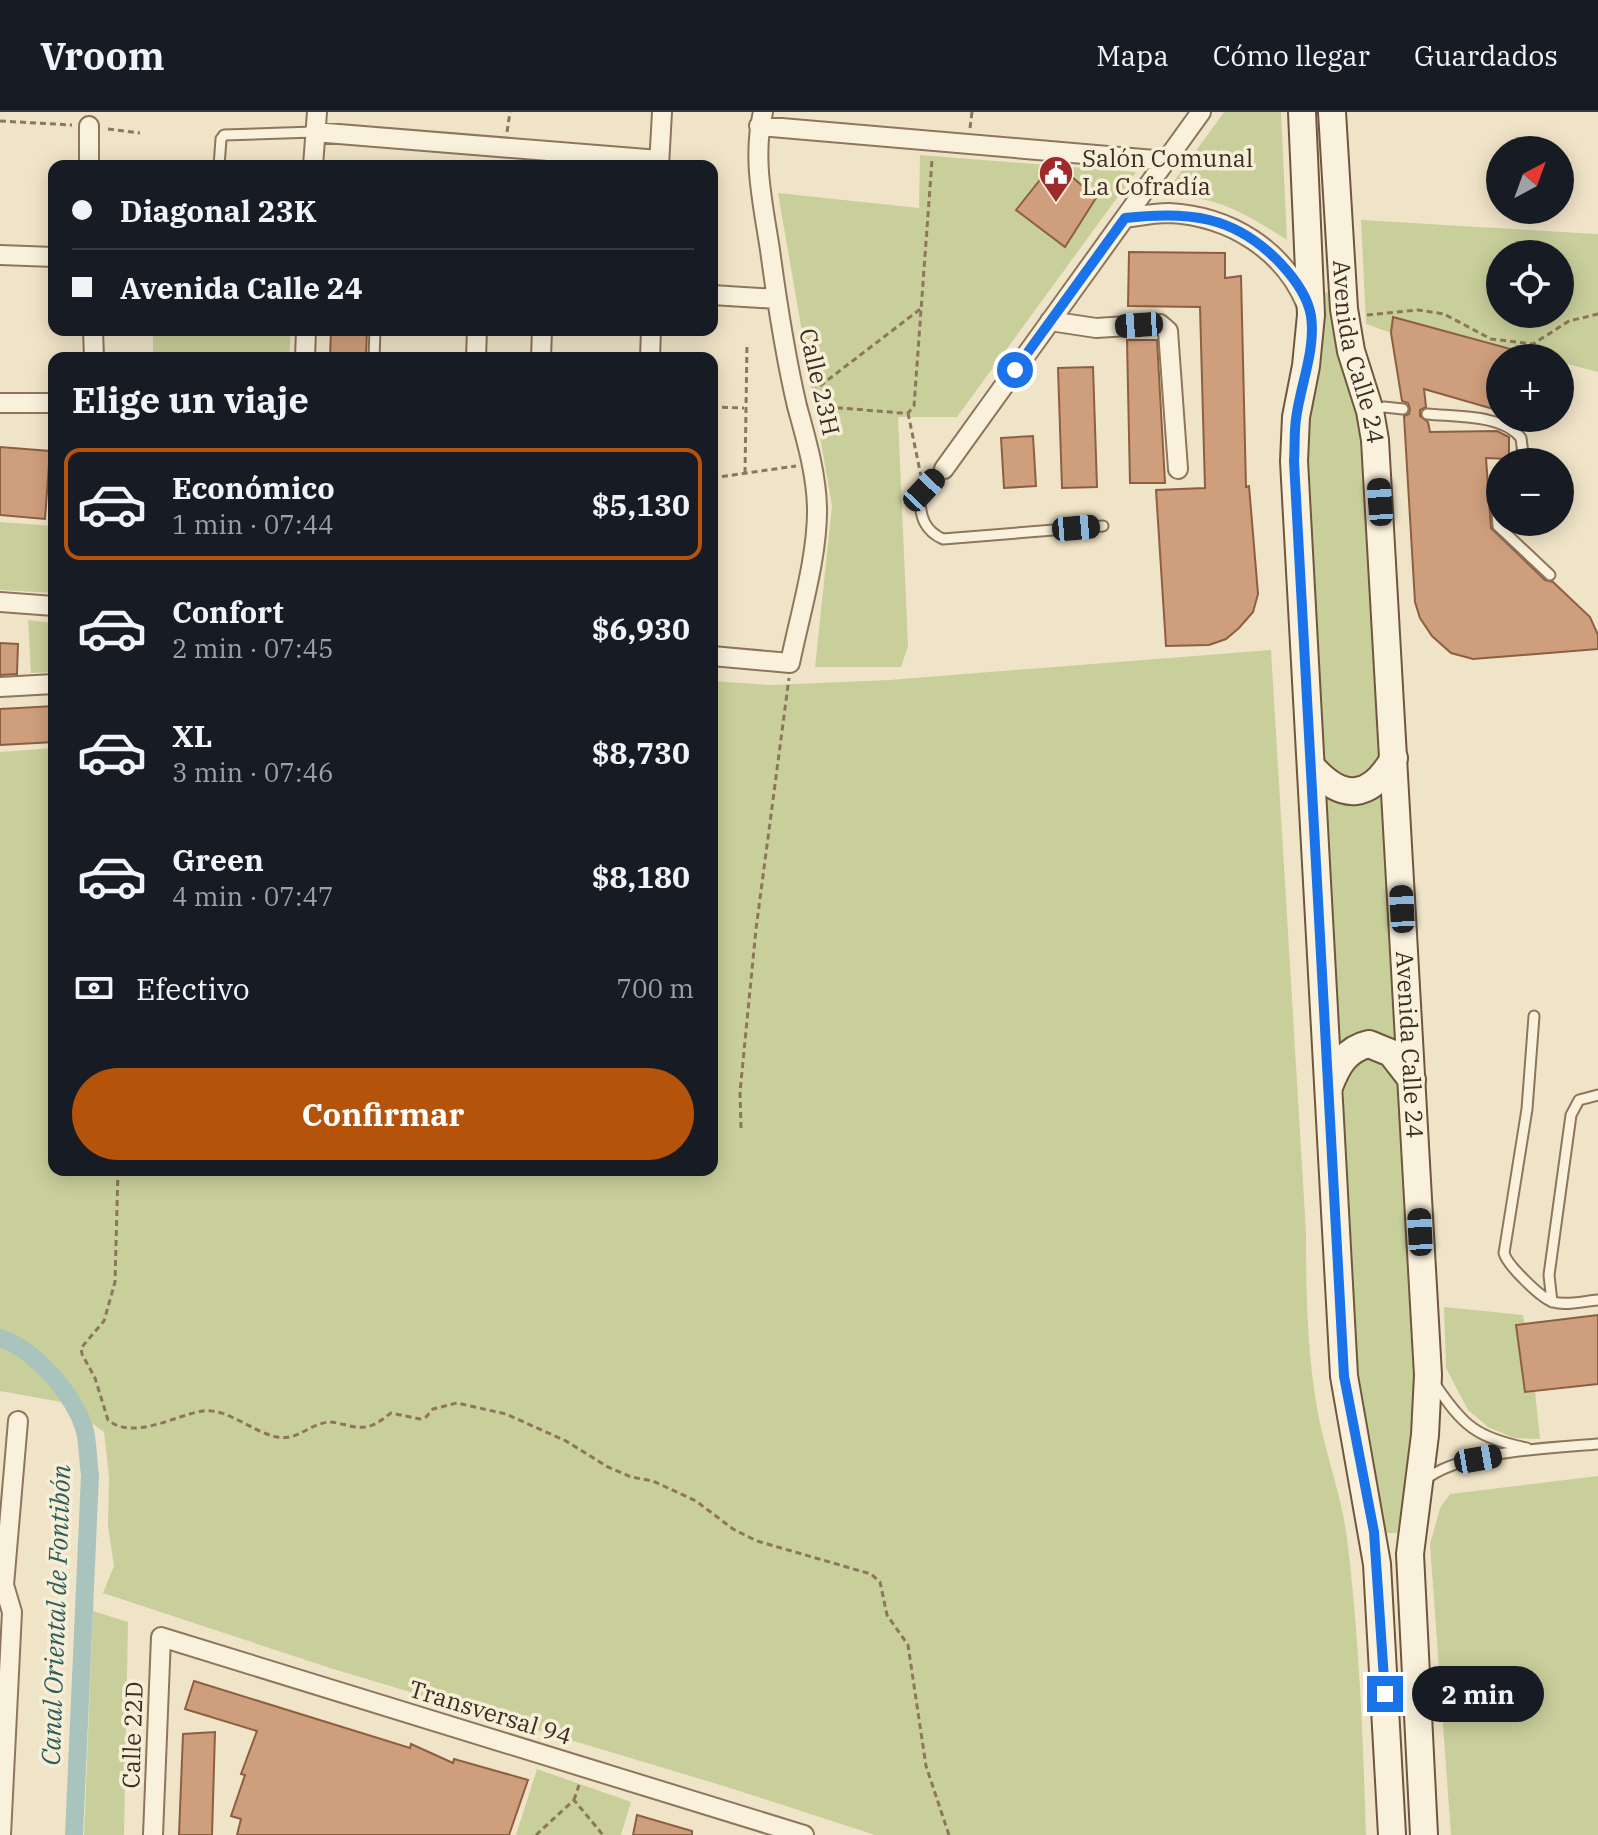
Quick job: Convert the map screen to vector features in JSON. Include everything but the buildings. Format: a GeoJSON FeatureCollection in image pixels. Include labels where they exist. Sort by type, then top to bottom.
{"type":"FeatureCollection","features":[{"type":"Feature","properties":{"kind":"main road","name":"Avenida Calle 24"},"geometry":{"type":"LineString","coordinates":[[1302,112],[1311,315],[1310,341],[1296,417],[1294,461],[1344,1376],[1374,1532],[1392,1835]]}},
{"type":"Feature","properties":{"kind":"main road","name":"Avenida Calle 24"},"geometry":{"type":"LineString","coordinates":[[1332,112],[1344,309],[1351,351],[1370,411],[1382,529],[1428,1375],[1426,1424],[1412,1527],[1410,1585],[1424,1835]]}},
{"type":"Feature","properties":{"kind":"main road"},"geometry":{"type":"LineString","coordinates":[[1312,767],[1333,788],[1359,792],[1381,778],[1394,758]]}},
{"type":"Feature","properties":{"kind":"main road"},"geometry":{"type":"LineString","coordinates":[[1328,1090],[1342,1060],[1358,1046],[1369,1044],[1391,1053],[1412,1080]]}},
{"type":"Feature","properties":{"kind":"street"},"geometry":{"type":"LineString","coordinates":[[313,160],[317,112]]}},
{"type":"Feature","properties":{"kind":"street"},"geometry":{"type":"LineString","coordinates":[[659,160],[662,112]]}},
{"type":"Feature","properties":{"kind":"street"},"geometry":{"type":"LineString","coordinates":[[944,469],[1201,112]]}},
{"type":"Feature","properties":{"kind":"street"},"geometry":{"type":"LineString","coordinates":[[761,119],[933,141],[1166,161]]}},
{"type":"Feature","properties":{"kind":"street","name":"Calle 23H"},"geometry":{"type":"LineString","coordinates":[[761,119],[756,155],[777,299],[812,463],[817,508],[813,552],[790,663]]}},
{"type":"Feature","properties":{"kind":"street"},"geometry":{"type":"LineString","coordinates":[[89,126],[89,160]]}},
{"type":"Feature","properties":{"kind":"street"},"geometry":{"type":"LineString","coordinates":[[314,132],[629,160]]}},
{"type":"Feature","properties":{"kind":"street"},"geometry":{"type":"LineString","coordinates":[[486,160],[487,146]]}},
{"type":"Feature","properties":{"kind":"street"},"geometry":{"type":"LineString","coordinates":[[1125,218],[1166,213],[1195,216],[1249,236],[1269,251],[1289,273],[1301,290],[1311,315]]}},
{"type":"Feature","properties":{"kind":"street"},"geometry":{"type":"LineString","coordinates":[[0,255],[48,257]]}},
{"type":"Feature","properties":{"kind":"street"},"geometry":{"type":"LineString","coordinates":[[718,295],[777,299]]}},
{"type":"Feature","properties":{"kind":"street"},"geometry":{"type":"LineString","coordinates":[[1050,321],[1096,328],[1160,324],[1165,327],[1168,331],[1178,469]]}},
{"type":"Feature","properties":{"kind":"street"},"geometry":{"type":"LineString","coordinates":[[0,403],[48,403]]}},
{"type":"Feature","properties":{"kind":"street"},"geometry":{"type":"LineString","coordinates":[[0,602],[48,606]]}},
{"type":"Feature","properties":{"kind":"street"},"geometry":{"type":"LineString","coordinates":[[718,657],[790,663]]}},
{"type":"Feature","properties":{"kind":"street"},"geometry":{"type":"LineString","coordinates":[[0,687],[48,684]]}},
{"type":"Feature","properties":{"kind":"street"},"geometry":{"type":"LineString","coordinates":[[1,1835],[12,1612],[2,1585],[18,1421]]}},
{"type":"Feature","properties":{"kind":"street","name":"Calle 22D"},"geometry":{"type":"LineString","coordinates":[[153,1835],[161,1637]]}},
{"type":"Feature","properties":{"kind":"street","name":"Transversal 94"},"geometry":{"type":"LineString","coordinates":[[161,1637],[804,1835]]}},
{"type":"Feature","properties":{"kind":"lane"},"geometry":{"type":"LineString","coordinates":[[219,160],[224,135],[314,132]]}},
{"type":"Feature","properties":{"kind":"lane"},"geometry":{"type":"LineString","coordinates":[[1370,411],[1384,407],[1403,409]]}},
{"type":"Feature","properties":{"kind":"lane"},"geometry":{"type":"LineString","coordinates":[[1427,414],[1491,422],[1509,428],[1521,438],[1522,448]]}},
{"type":"Feature","properties":{"kind":"lane"},"geometry":{"type":"LineString","coordinates":[[944,469],[920,498],[920,512],[925,526],[933,535],[943,539],[1103,526]]}},
{"type":"Feature","properties":{"kind":"lane"},"geometry":{"type":"LineString","coordinates":[[1509,536],[1550,575]]}},
{"type":"Feature","properties":{"kind":"lane"},"geometry":{"type":"LineString","coordinates":[[1534,1016],[1527,1109],[1504,1253],[1509,1265],[1552,1302],[1598,1300]]}},
{"type":"Feature","properties":{"kind":"lane"},"geometry":{"type":"LineString","coordinates":[[1552,1302],[1549,1275],[1571,1115],[1579,1100],[1598,1095]]}},
{"type":"Feature","properties":{"kind":"lane"},"geometry":{"type":"LineString","coordinates":[[1428,1375],[1449,1405],[1477,1433],[1499,1442],[1534,1449]]}},
{"type":"Feature","properties":{"kind":"lane"},"geometry":{"type":"LineString","coordinates":[[1419,1486],[1430,1475],[1451,1465],[1534,1449],[1598,1444]]}},
{"type":"Feature","properties":{"kind":"path"},"geometry":{"type":"LineString","coordinates":[[908,413],[914,406],[933,141]]}},
{"type":"Feature","properties":{"kind":"path"},"geometry":{"type":"LineString","coordinates":[[797,404],[923,307]]}},
{"type":"Feature","properties":{"kind":"path"},"geometry":{"type":"LineString","coordinates":[[1366,315],[1418,310],[1444,314],[1491,339],[1533,344],[1569,321],[1598,314]]}},
{"type":"Feature","properties":{"kind":"path"},"geometry":{"type":"LineString","coordinates":[[745,473],[747,344]]}},
{"type":"Feature","properties":{"kind":"path"},"geometry":{"type":"LineString","coordinates":[[797,404],[908,413]]}},
{"type":"Feature","properties":{"kind":"path"},"geometry":{"type":"LineString","coordinates":[[718,407],[746,408]]}},
{"type":"Feature","properties":{"kind":"path"},"geometry":{"type":"LineString","coordinates":[[908,413],[924,490]]}},
{"type":"Feature","properties":{"kind":"path"},"geometry":{"type":"LineString","coordinates":[[718,477],[812,463]]}},
{"type":"Feature","properties":{"kind":"path"},"geometry":{"type":"LineString","coordinates":[[741,1128],[740,1092],[756,929],[790,663]]}},
{"type":"Feature","properties":{"kind":"path"},"geometry":{"type":"LineString","coordinates":[[118,1176],[112,1297],[104,1321],[81,1348],[98,1386],[108,1420],[114,1425],[120,1428],[138,1426],[203,1411],[216,1411],[275,1437],[291,1438],[330,1422],[363,1428],[376,1424],[391,1413],[420,1419],[433,1409],[457,1403],[477,1406],[536,1426],[598,1462],[696,1501],[733,1529],[757,1541],[871,1574],[880,1582],[887,1615],[908,1645],[926,1766],[949,1835]]}},
{"type":"Feature","properties":{"kind":"path"},"geometry":{"type":"LineString","coordinates":[[536,1835],[574,1800],[603,1835]]}},
{"type":"Feature","properties":{"kind":"green space"},"geometry":{"type":"Polygon","coordinates":[[[1224,112],[1281,112],[1287,240],[1229,207],[1183,196],[1164,195],[1224,112]]]}},
{"type":"Feature","properties":{"kind":"green space"},"geometry":{"type":"Polygon","coordinates":[[[920,155],[1136,172],[957,417],[898,417],[908,646],[901,667],[815,667],[832,506],[778,193],[919,208],[920,155]]]}},
{"type":"Feature","properties":{"kind":"green space"},"geometry":{"type":"Polygon","coordinates":[[[1361,220],[1598,234],[1598,372],[1574,366],[1574,344],[1493,344],[1394,317],[1391,333],[1366,324],[1361,220]]]}},
{"type":"Feature","properties":{"kind":"green space"},"geometry":{"type":"Polygon","coordinates":[[[1333,292],[1360,409],[1381,762],[1355,784],[1325,767],[1304,447],[1321,293],[1333,292]]]}},
{"type":"Feature","properties":{"kind":"green space"},"geometry":{"type":"Polygon","coordinates":[[[153,336],[291,336],[289,352],[153,352],[153,336]]]}},
{"type":"Feature","properties":{"kind":"green space"},"geometry":{"type":"Polygon","coordinates":[[[0,522],[48,526],[48,593],[0,590],[0,522]]]}},
{"type":"Feature","properties":{"kind":"green space"},"geometry":{"type":"Polygon","coordinates":[[[28,620],[48,622],[48,672],[31,673],[28,620]]]}},
{"type":"Feature","properties":{"kind":"green space"},"geometry":{"type":"Polygon","coordinates":[[[1271,650],[1306,1232],[1309,1339],[1319,1419],[1347,1538],[1360,1686],[1366,1835],[875,1835],[727,1787],[330,1668],[103,1593],[114,1566],[108,1526],[109,1477],[104,1432],[78,1405],[0,1391],[0,752],[48,748],[48,1176],[718,1176],[718,681],[770,685],[889,680],[1271,650]]]}},
{"type":"Feature","properties":{"kind":"green space"},"geometry":{"type":"Polygon","coordinates":[[[1387,789],[1400,1049],[1383,1037],[1368,1032],[1352,1036],[1335,1048],[1323,795],[1356,803],[1372,800],[1387,789]]]}},
{"type":"Feature","properties":{"kind":"green space"},"geometry":{"type":"Polygon","coordinates":[[[1372,1055],[1393,1068],[1398,1084],[1417,1379],[1415,1433],[1398,1533],[1387,1533],[1367,1450],[1359,1403],[1353,1327],[1344,1160],[1344,1085],[1349,1068],[1357,1057],[1372,1055]]]}},
{"type":"Feature","properties":{"kind":"green space"},"geometry":{"type":"Polygon","coordinates":[[[1444,1307],[1523,1315],[1531,1353],[1540,1439],[1514,1438],[1488,1427],[1468,1410],[1446,1368],[1444,1307]]]}},
{"type":"Feature","properties":{"kind":"green space"},"geometry":{"type":"Polygon","coordinates":[[[1598,1476],[1598,1835],[1451,1835],[1430,1544],[1440,1508],[1450,1494],[1598,1476]]]}},
{"type":"Feature","properties":{"kind":"green space"},"geometry":{"type":"Polygon","coordinates":[[[93,1611],[128,1622],[124,1835],[84,1835],[93,1611]]]}},
{"type":"Feature","properties":{"kind":"green space"},"geometry":{"type":"Polygon","coordinates":[[[537,1769],[631,1802],[621,1835],[516,1835],[537,1769]]]}},
{"type":"Feature","properties":{"kind":"waterway","name":"Canal Oriental de Fontibón"},"geometry":{"type":"LineString","coordinates":[[0,1338],[27,1352],[52,1376],[80,1417],[86,1436],[90,1475],[74,1835]]}},
{"type":"Feature","properties":{"kind":"place","name":"Salón Comunal La Cofradía"},"geometry":{"type":"Point","coordinates":[1056,204]}},
{"type":"Feature","properties":{"kind":"route"},"geometry":{"type":"LineString","coordinates":[[1015,370],[1125,218],[1166,213],[1195,216],[1249,236],[1269,251],[1289,273],[1301,290],[1311,315],[1310,341],[1296,417],[1294,461],[1326,1059],[1344,1376],[1374,1532],[1385,1694]]}}]}
